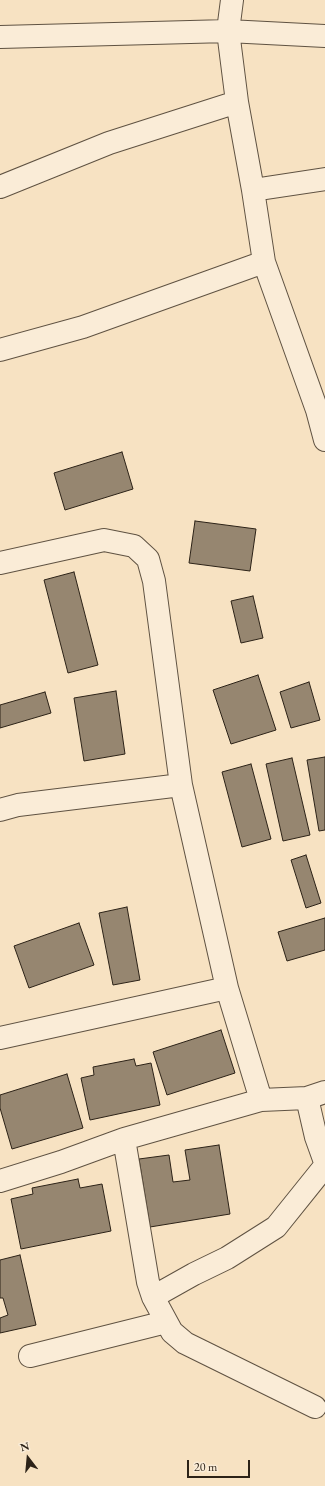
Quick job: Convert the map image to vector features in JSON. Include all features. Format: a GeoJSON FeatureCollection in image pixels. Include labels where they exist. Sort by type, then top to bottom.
{"type":"FeatureCollection","features":[{"type":"Feature","properties":{"kind":"street"},"geometry":{"type":"LineString","coordinates":[[232,0],[228,31],[237,102],[264,262],[321,409],[325,440]]}},
{"type":"Feature","properties":{"kind":"street"},"geometry":{"type":"LineString","coordinates":[[0,37],[228,31],[325,36]]}},
{"type":"Feature","properties":{"kind":"street"},"geometry":{"type":"LineString","coordinates":[[0,187],[109,143],[237,102]]}},
{"type":"Feature","properties":{"kind":"street"},"geometry":{"type":"LineString","coordinates":[[253,190],[325,179]]}},
{"type":"Feature","properties":{"kind":"street"},"geometry":{"type":"LineString","coordinates":[[0,350],[84,326],[264,262]]}},
{"type":"Feature","properties":{"kind":"street"},"geometry":{"type":"LineString","coordinates":[[0,563],[104,540],[134,546],[148,559],[154,581],[181,785],[227,988],[261,1100]]}},
{"type":"Feature","properties":{"kind":"street"},"geometry":{"type":"LineString","coordinates":[[0,810],[18,805],[181,785]]}},
{"type":"Feature","properties":{"kind":"street"},"geometry":{"type":"LineString","coordinates":[[0,1038],[227,988]]}},
{"type":"Feature","properties":{"kind":"street"},"geometry":{"type":"LineString","coordinates":[[0,1181],[61,1162],[124,1139],[261,1100],[316,1095],[316,1137],[325,1162]]}},
{"type":"Feature","properties":{"kind":"street"},"geometry":{"type":"LineString","coordinates":[[124,1139],[148,1282],[153,1298],[172,1332],[185,1343],[316,1407]]}},
{"type":"Feature","properties":{"kind":"street"},"geometry":{"type":"LineString","coordinates":[[153,1298],[194,1274],[226,1258],[276,1227],[325,1166]]}},
{"type":"Feature","properties":{"kind":"street"},"geometry":{"type":"LineString","coordinates":[[30,1356],[166,1322]]}},
{"type":"Feature","properties":{"kind":"building"},"geometry":{"type":"Polygon","coordinates":[[[122,452],[133,489],[65,510],[54,473],[122,452]]]}},
{"type":"Feature","properties":{"kind":"building"},"geometry":{"type":"Polygon","coordinates":[[[195,521],[256,529],[250,571],[189,563],[195,521]]]}},
{"type":"Feature","properties":{"kind":"building"},"geometry":{"type":"Polygon","coordinates":[[[74,572],[98,665],[68,673],[44,580],[74,572]]]}},
{"type":"Feature","properties":{"kind":"building"},"geometry":{"type":"Polygon","coordinates":[[[253,596],[263,638],[241,643],[231,601],[253,596]]]}},
{"type":"Feature","properties":{"kind":"building"},"geometry":{"type":"Polygon","coordinates":[[[258,675],[276,730],[231,744],[213,690],[258,675]]]}},
{"type":"Feature","properties":{"kind":"building"},"geometry":{"type":"Polygon","coordinates":[[[309,682],[320,720],[291,728],[280,692],[309,682]]]}},
{"type":"Feature","properties":{"kind":"building"},"geometry":{"type":"Polygon","coordinates":[[[116,691],[125,754],[84,761],[74,698],[116,691]]]}},
{"type":"Feature","properties":{"kind":"building"},"geometry":{"type":"Polygon","coordinates":[[[45,692],[51,713],[0,728],[0,705],[45,692]]]}},
{"type":"Feature","properties":{"kind":"building"},"geometry":{"type":"Polygon","coordinates":[[[325,757],[325,830],[319,831],[307,760],[325,757]]]}},
{"type":"Feature","properties":{"kind":"building"},"geometry":{"type":"Polygon","coordinates":[[[292,758],[310,835],[283,841],[266,764],[292,758]]]}},
{"type":"Feature","properties":{"kind":"building"},"geometry":{"type":"Polygon","coordinates":[[[251,764],[271,839],[242,847],[222,772],[251,764]]]}},
{"type":"Feature","properties":{"kind":"building"},"geometry":{"type":"Polygon","coordinates":[[[306,855],[321,903],[306,908],[291,860],[306,855]]]}},
{"type":"Feature","properties":{"kind":"building"},"geometry":{"type":"Polygon","coordinates":[[[127,907],[140,980],[113,985],[99,913],[127,907]]]}},
{"type":"Feature","properties":{"kind":"building"},"geometry":{"type":"Polygon","coordinates":[[[325,918],[325,950],[287,961],[278,932],[325,918]]]}},
{"type":"Feature","properties":{"kind":"building"},"geometry":{"type":"Polygon","coordinates":[[[79,923],[94,965],[29,988],[14,946],[79,923]]]}},
{"type":"Feature","properties":{"kind":"building"},"geometry":{"type":"Polygon","coordinates":[[[221,1030],[235,1073],[167,1095],[153,1052],[221,1030]]]}},
{"type":"Feature","properties":{"kind":"building"},"geometry":{"type":"Polygon","coordinates":[[[134,1059],[136,1066],[151,1063],[160,1105],[90,1120],[81,1078],[94,1075],[93,1067],[134,1059]]]}},
{"type":"Feature","properties":{"kind":"building"},"geometry":{"type":"Polygon","coordinates":[[[67,1074],[83,1128],[12,1149],[0,1108],[0,1095],[67,1074]]]}},
{"type":"Feature","properties":{"kind":"building"},"geometry":{"type":"Polygon","coordinates":[[[219,1145],[230,1214],[150,1227],[139,1159],[169,1155],[173,1182],[190,1180],[185,1150],[219,1145]]]}},
{"type":"Feature","properties":{"kind":"building"},"geometry":{"type":"Polygon","coordinates":[[[78,1179],[80,1188],[102,1184],[111,1231],[21,1249],[11,1199],[33,1194],[32,1188],[78,1179]]]}},
{"type":"Feature","properties":{"kind":"building"},"geometry":{"type":"Polygon","coordinates":[[[20,1255],[36,1325],[0,1333],[0,1318],[8,1315],[3,1298],[0,1298],[0,1260],[20,1255]]]}}]}
